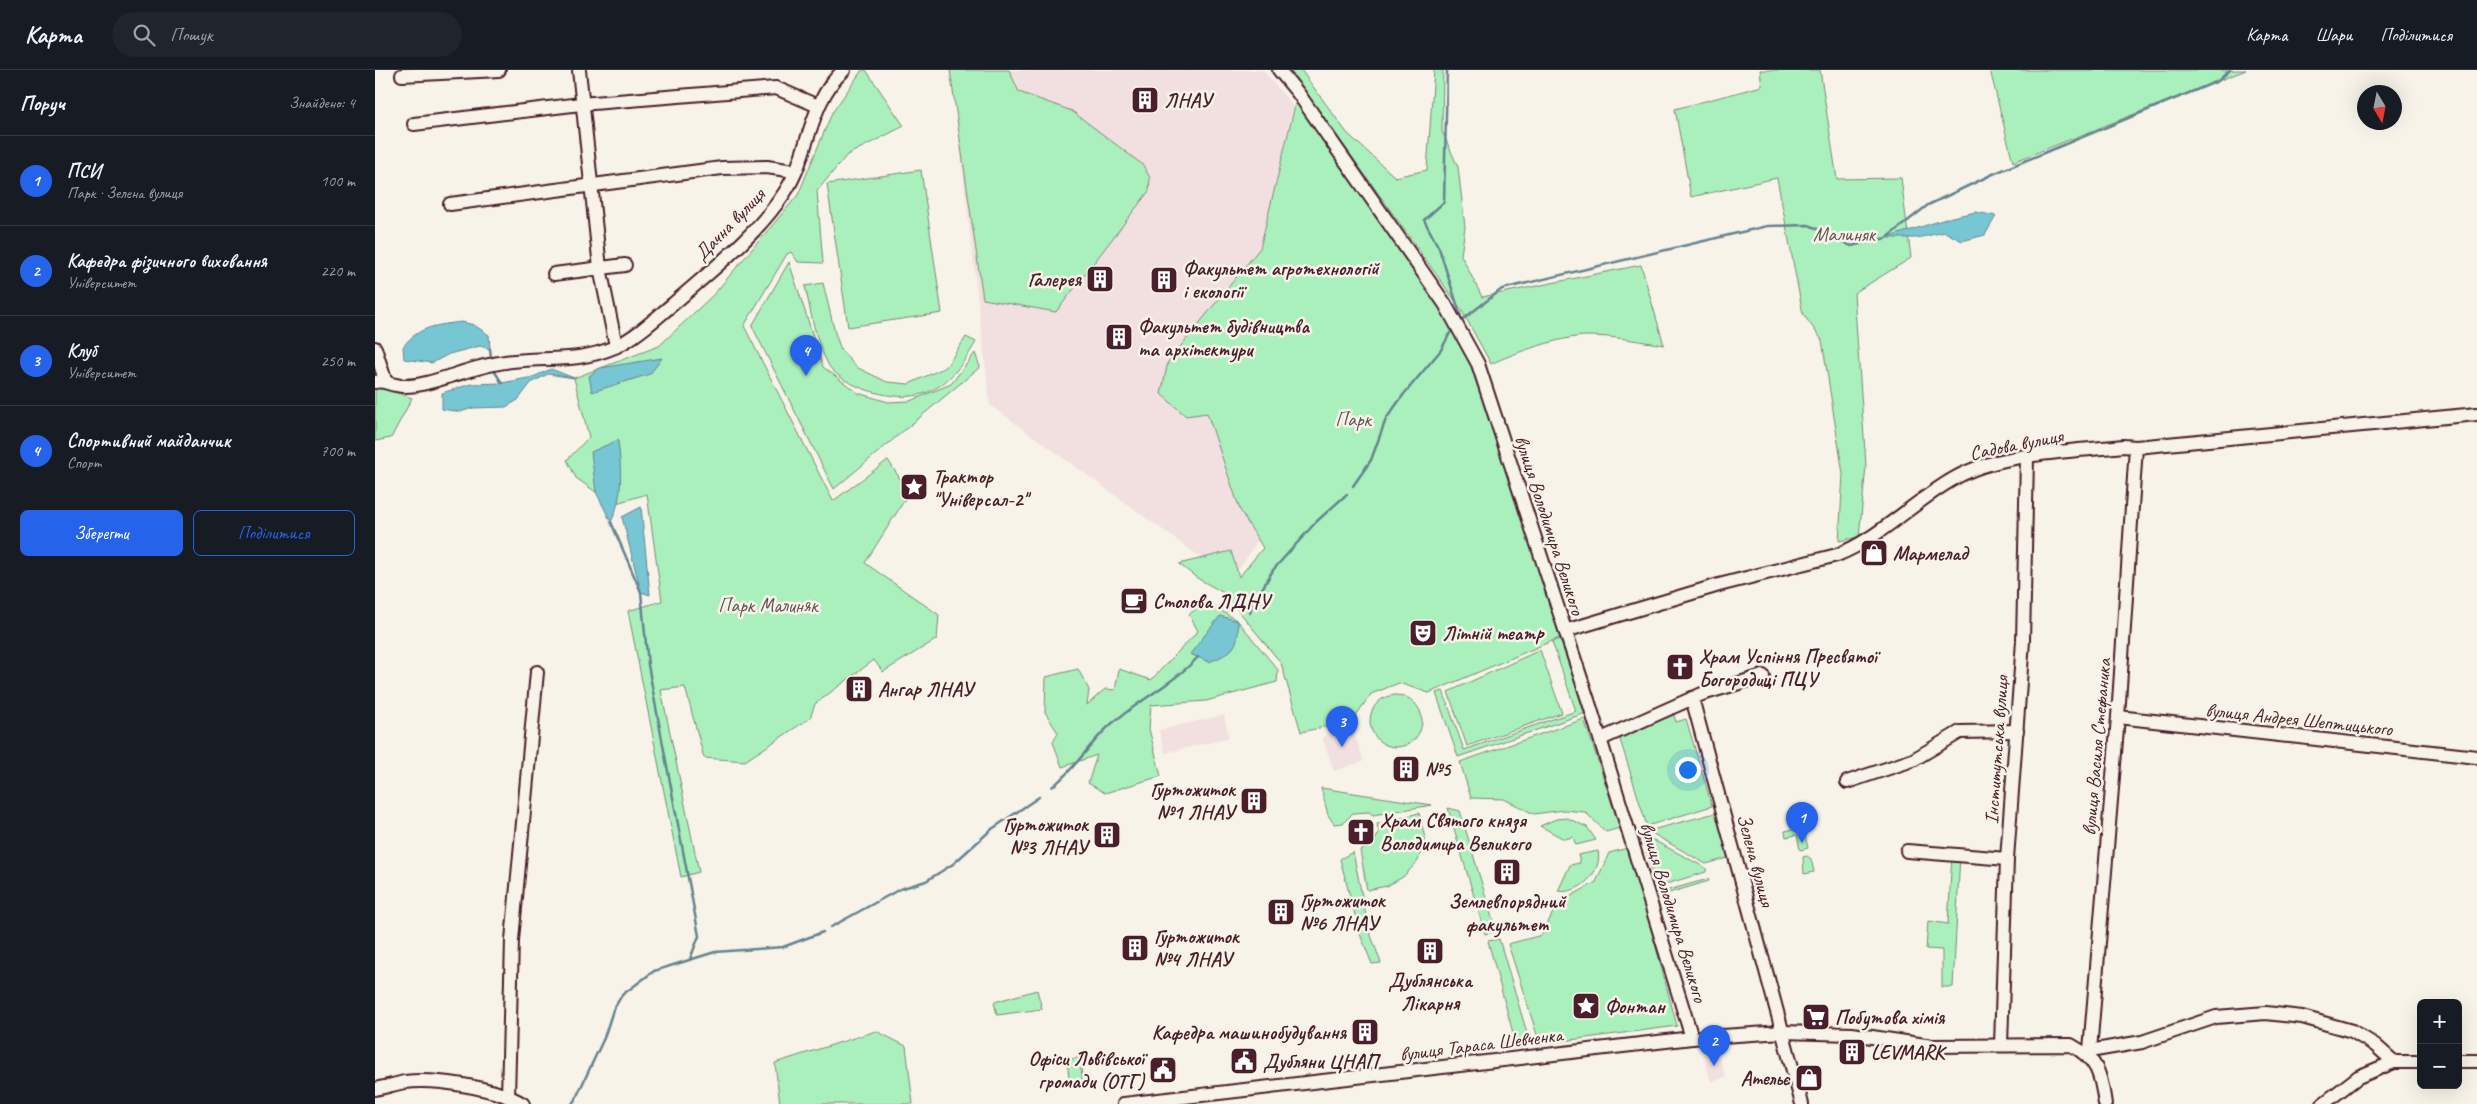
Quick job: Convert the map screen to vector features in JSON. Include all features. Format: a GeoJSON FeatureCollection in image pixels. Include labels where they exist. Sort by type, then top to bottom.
{"type":"FeatureCollection","features":[{"type":"Feature","properties":{"kind":"street"},"geometry":{"type":"LineString","coordinates":[[402,75],[499,70]]}},
{"type":"Feature","properties":{"kind":"street"},"geometry":{"type":"LineString","coordinates":[[579,70],[581,104],[600,268],[616,346]]}},
{"type":"Feature","properties":{"kind":"street","name":"Дачна вулиця"},"geometry":{"type":"LineString","coordinates":[[380,381],[396,385],[426,383],[501,362],[567,360],[616,346],[647,325],[697,283],[759,224],[786,191],[818,106],[828,87],[844,70]]}},
{"type":"Feature","properties":{"kind":"street","name":"вулиця Володимира Великого"},"geometry":{"type":"LineString","coordinates":[[1279,70],[1298,93],[1445,304],[1478,364],[1601,739],[1692,1038]]}},
{"type":"Feature","properties":{"kind":"street"},"geometry":{"type":"LineString","coordinates":[[414,124],[581,104],[776,88],[818,106]]}},
{"type":"Feature","properties":{"kind":"street"},"geometry":{"type":"LineString","coordinates":[[450,204],[591,187],[722,168],[767,167],[794,171]]}},
{"type":"Feature","properties":{"kind":"street"},"geometry":{"type":"LineString","coordinates":[[554,274],[625,265]]}},
{"type":"Feature","properties":{"kind":"street"},"geometry":{"type":"LineString","coordinates":[[375,348],[380,381]]}},
{"type":"Feature","properties":{"kind":"street","name":"Садова вулиця"},"geometry":{"type":"LineString","coordinates":[[1565,631],[1719,585],[1837,555],[1855,548],[1919,500],[1955,478],[1985,465],[2123,446],[2136,447],[2477,414]]}},
{"type":"Feature","properties":{"kind":"street","name":"вулиця Василя Стефаника"},"geometry":{"type":"LineString","coordinates":[[2087,1051],[2118,717],[2136,447]]}},
{"type":"Feature","properties":{"kind":"street","name":"Інститутська вулиця"},"geometry":{"type":"LineString","coordinates":[[2001,1045],[2007,859],[2023,641],[2027,458]]}},
{"type":"Feature","properties":{"kind":"street"},"geometry":{"type":"LineString","coordinates":[[509,1097],[512,940],[537,672]]}},
{"type":"Feature","properties":{"kind":"street"},"geometry":{"type":"LineString","coordinates":[[1601,739],[1692,698],[1763,676]]}},
{"type":"Feature","properties":{"kind":"street","name":"Зелена вулиця"},"geometry":{"type":"LineString","coordinates":[[1692,698],[1802,1104]]}},
{"type":"Feature","properties":{"kind":"street","name":"вулиця Андрея Шептицького"},"geometry":{"type":"LineString","coordinates":[[2118,717],[2477,757]]}},
{"type":"Feature","properties":{"kind":"street"},"geometry":{"type":"LineString","coordinates":[[1847,782],[1913,760],[1960,732],[2017,731]]}},
{"type":"Feature","properties":{"kind":"street"},"geometry":{"type":"LineString","coordinates":[[1907,851],[2007,859]]}},
{"type":"Feature","properties":{"kind":"street"},"geometry":{"type":"LineString","coordinates":[[2105,1104],[2098,1071],[2087,1051],[2137,1044],[2216,1017],[2266,1013],[2302,1017],[2347,1029],[2368,1040],[2394,1062]]}},
{"type":"Feature","properties":{"kind":"street","name":"вулиця Тараса Шевченка"},"geometry":{"type":"LineString","coordinates":[[1124,1104],[1692,1038],[1783,1032],[1852,1034],[1932,1046],[2071,1045],[2087,1051]]}},
{"type":"Feature","properties":{"kind":"street"},"geometry":{"type":"LineString","coordinates":[[2462,1061],[2477,1061]]}},
{"type":"Feature","properties":{"kind":"street"},"geometry":{"type":"LineString","coordinates":[[2323,1104],[2358,1077],[2394,1062],[2417,1062]]}},
{"type":"Feature","properties":{"kind":"street"},"geometry":{"type":"LineString","coordinates":[[375,1089],[407,1082],[450,1082],[509,1097],[523,1104]]}},
{"type":"Feature","properties":{"kind":"shaded area"},"geometry":{"type":"Polygon","coordinates":[[[951,70],[1263,70],[1293,106],[1262,252],[1312,457],[1232,580],[990,405],[951,70]]]}},
{"type":"Feature","properties":{"kind":"shaded area"},"geometry":{"type":"Polygon","coordinates":[[[1224,715],[1229,738],[1165,753],[1159,730],[1224,715]]]}},
{"type":"Feature","properties":{"kind":"shaded area"},"geometry":{"type":"Polygon","coordinates":[[[1352,727],[1364,761],[1334,771],[1322,737],[1352,727]]]}},
{"type":"Feature","properties":{"kind":"shaded area"},"geometry":{"type":"Polygon","coordinates":[[[1717,1049],[1726,1077],[1711,1082],[1703,1054],[1717,1049]]]}},
{"type":"Feature","properties":{"kind":"green space","name":"Парк Малиняк"},"geometry":{"type":"Polygon","coordinates":[[[862,70],[866,70],[904,126],[847,155],[817,191],[823,263],[798,262],[791,252],[787,254],[744,326],[833,501],[888,460],[909,493],[865,563],[939,615],[937,639],[883,672],[874,660],[815,704],[810,718],[745,761],[704,758],[685,687],[661,690],[699,872],[681,877],[628,611],[662,601],[647,494],[613,504],[576,478],[567,460],[589,437],[574,378],[659,346],[714,294],[798,195],[832,113],[862,70]]]}},
{"type":"Feature","properties":{"kind":"green space"},"geometry":{"type":"Polygon","coordinates":[[[950,70],[1009,70],[1019,92],[1072,111],[1143,165],[1150,178],[1149,191],[1056,312],[983,299],[950,70]]]}},
{"type":"Feature","properties":{"kind":"green space"},"geometry":{"type":"Polygon","coordinates":[[[1290,70],[1301,70],[1347,133],[1395,177],[1427,170],[1434,70],[1443,70],[1442,131],[1458,167],[1465,227],[1461,255],[1482,297],[1641,265],[1664,345],[1606,337],[1577,337],[1538,346],[1491,364],[1461,309],[1290,70]]]}},
{"type":"Feature","properties":{"kind":"green space","name":"Малиняк"},"geometry":{"type":"Polygon","coordinates":[[[1760,70],[1820,70],[1837,179],[1901,178],[1911,258],[1854,293],[1866,466],[1859,537],[1839,541],[1843,474],[1822,340],[1803,314],[1777,178],[1691,197],[1675,109],[1762,86],[1760,70]]]}},
{"type":"Feature","properties":{"kind":"green space"},"geometry":{"type":"Polygon","coordinates":[[[1990,70],[2246,70],[2013,162],[1990,70]]]}},
{"type":"Feature","properties":{"kind":"green space","name":"Парк"},"geometry":{"type":"Polygon","coordinates":[[[1298,93],[1478,364],[1566,635],[1429,693],[1399,683],[1371,694],[1352,721],[1301,732],[1281,663],[1224,593],[1197,578],[1179,564],[1231,551],[1239,577],[1263,548],[1240,510],[1207,413],[1186,416],[1161,394],[1168,362],[1260,248],[1298,93]]]}},
{"type":"Feature","properties":{"kind":"green space"},"geometry":{"type":"Polygon","coordinates":[[[921,170],[942,313],[848,327],[827,184],[921,170]]]}},
{"type":"Feature","properties":{"kind":"green space"},"geometry":{"type":"Polygon","coordinates":[[[789,262],[823,367],[858,393],[888,402],[910,401],[951,384],[975,353],[980,367],[834,489],[752,326],[789,262]]]}},
{"type":"Feature","properties":{"kind":"green space"},"geometry":{"type":"Polygon","coordinates":[[[823,283],[841,350],[856,367],[887,382],[909,384],[946,367],[966,337],[976,342],[966,359],[955,372],[944,383],[932,390],[918,395],[903,396],[886,395],[867,390],[846,381],[836,374],[829,366],[820,347],[805,286],[823,283]]]}},
{"type":"Feature","properties":{"kind":"green space"},"geometry":{"type":"Polygon","coordinates":[[[382,387],[412,398],[391,438],[375,441],[375,389],[382,387]]]}},
{"type":"Feature","properties":{"kind":"green space"},"geometry":{"type":"Polygon","coordinates":[[[1207,602],[1238,621],[1278,670],[1277,682],[1206,701],[1151,705],[1149,729],[1161,776],[1105,793],[1088,783],[1097,755],[1062,767],[1053,742],[1058,733],[1045,712],[1046,677],[1078,669],[1089,690],[1087,705],[1105,689],[1115,690],[1119,669],[1151,680],[1198,631],[1189,614],[1207,602]]]}},
{"type":"Feature","properties":{"kind":"green space"},"geometry":{"type":"Polygon","coordinates":[[[1560,639],[1586,713],[1458,757],[1436,693],[1443,691],[1464,750],[1576,711],[1552,642],[1560,639]]]}},
{"type":"Feature","properties":{"kind":"green space"},"geometry":{"type":"Polygon","coordinates":[[[1540,650],[1562,713],[1467,746],[1448,692],[1540,650]]]}},
{"type":"Feature","properties":{"kind":"green space"},"geometry":{"type":"Polygon","coordinates":[[[1396,695],[1410,699],[1418,707],[1422,721],[1418,735],[1410,743],[1396,747],[1382,743],[1374,735],[1370,721],[1374,707],[1382,699],[1396,695]]]}},
{"type":"Feature","properties":{"kind":"green space"},"geometry":{"type":"Polygon","coordinates":[[[1672,710],[1676,722],[1686,719],[1712,806],[1647,826],[1618,733],[1672,710]]]}},
{"type":"Feature","properties":{"kind":"green space"},"geometry":{"type":"Polygon","coordinates":[[[1584,719],[1620,828],[1606,832],[1585,812],[1564,810],[1534,814],[1504,799],[1471,798],[1460,762],[1584,719]]]}},
{"type":"Feature","properties":{"kind":"green space"},"geometry":{"type":"Polygon","coordinates":[[[1321,788],[1432,805],[1373,815],[1369,812],[1353,813],[1343,823],[1334,824],[1328,815],[1321,788]]]}},
{"type":"Feature","properties":{"kind":"green space"},"geometry":{"type":"Polygon","coordinates":[[[1448,808],[1460,811],[1496,931],[1485,934],[1448,808]]]}},
{"type":"Feature","properties":{"kind":"green space"},"geometry":{"type":"Polygon","coordinates":[[[1719,812],[1731,857],[1706,864],[1648,831],[1719,812]]]}},
{"type":"Feature","properties":{"kind":"green space"},"geometry":{"type":"Polygon","coordinates":[[[1419,813],[1425,838],[1418,861],[1403,877],[1387,886],[1367,890],[1360,850],[1373,845],[1379,832],[1377,824],[1419,813]]]}},
{"type":"Feature","properties":{"kind":"green space"},"geometry":{"type":"Polygon","coordinates":[[[1567,818],[1587,827],[1596,840],[1576,845],[1573,837],[1564,839],[1540,826],[1556,819],[1567,818]]]}},
{"type":"Feature","properties":{"kind":"green space"},"geometry":{"type":"Polygon","coordinates":[[[1803,827],[1808,848],[1800,850],[1797,835],[1786,837],[1785,831],[1803,827]]]}},
{"type":"Feature","properties":{"kind":"green space"},"geometry":{"type":"Polygon","coordinates":[[[1642,834],[1706,868],[1706,872],[1656,887],[1642,834]]]}},
{"type":"Feature","properties":{"kind":"green space"},"geometry":{"type":"Polygon","coordinates":[[[1628,848],[1677,1026],[1540,1044],[1508,944],[1542,935],[1557,904],[1596,882],[1609,853],[1628,848]]]}},
{"type":"Feature","properties":{"kind":"green space"},"geometry":{"type":"Polygon","coordinates":[[[1598,851],[1597,867],[1588,880],[1574,889],[1558,891],[1570,865],[1580,863],[1578,855],[1598,851]]]}},
{"type":"Feature","properties":{"kind":"green space"},"geometry":{"type":"Polygon","coordinates":[[[1353,852],[1369,930],[1381,963],[1372,964],[1360,934],[1340,859],[1353,852]]]}},
{"type":"Feature","properties":{"kind":"green space"},"geometry":{"type":"Polygon","coordinates":[[[1952,854],[1960,855],[1953,987],[1942,987],[1942,950],[1926,949],[1928,921],[1948,924],[1952,854]]]}},
{"type":"Feature","properties":{"kind":"green space"},"geometry":{"type":"Polygon","coordinates":[[[1807,856],[1811,859],[1814,872],[1804,874],[1803,857],[1807,856]]]}},
{"type":"Feature","properties":{"kind":"green space"},"geometry":{"type":"Polygon","coordinates":[[[1708,879],[1709,881],[1659,896],[1658,893],[1708,879]]]}},
{"type":"Feature","properties":{"kind":"green space"},"geometry":{"type":"Polygon","coordinates":[[[1499,939],[1530,1043],[1516,1044],[1488,941],[1499,939]]]}},
{"type":"Feature","properties":{"kind":"green space"},"geometry":{"type":"Polygon","coordinates":[[[1037,990],[1042,1009],[997,1015],[994,1002],[1037,990]]]}},
{"type":"Feature","properties":{"kind":"green space"},"geometry":{"type":"Polygon","coordinates":[[[876,1031],[906,1046],[913,1104],[780,1104],[775,1063],[876,1031]]]}},
{"type":"Feature","properties":{"kind":"green space"},"geometry":{"type":"Polygon","coordinates":[[[1080,1058],[1083,1086],[1070,1088],[1067,1059],[1080,1058]]]}},
{"type":"Feature","properties":{"kind":"water"},"geometry":{"type":"Polygon","coordinates":[[[1976,212],[1996,216],[1985,235],[1962,241],[1945,232],[1917,238],[1886,238],[1952,217],[1976,212]]]}},
{"type":"Feature","properties":{"kind":"water"},"geometry":{"type":"Polygon","coordinates":[[[462,322],[474,325],[489,335],[490,349],[480,346],[449,354],[432,363],[404,359],[403,347],[415,335],[429,328],[462,322]]]}},
{"type":"Feature","properties":{"kind":"water"},"geometry":{"type":"Polygon","coordinates":[[[662,358],[650,374],[592,392],[589,376],[600,368],[662,358]]]}},
{"type":"Feature","properties":{"kind":"water"},"geometry":{"type":"Polygon","coordinates":[[[551,369],[574,378],[548,374],[531,383],[518,400],[506,407],[473,408],[460,412],[442,409],[442,393],[471,384],[502,383],[533,377],[551,369]]]}},
{"type":"Feature","properties":{"kind":"water"},"geometry":{"type":"Polygon","coordinates":[[[618,440],[621,482],[618,502],[611,522],[596,492],[591,452],[618,440]]]}},
{"type":"Feature","properties":{"kind":"water"},"geometry":{"type":"Polygon","coordinates":[[[641,507],[650,595],[641,592],[622,517],[641,507]]]}},
{"type":"Feature","properties":{"kind":"water"},"geometry":{"type":"Polygon","coordinates":[[[1220,616],[1238,621],[1238,637],[1233,648],[1224,655],[1209,662],[1190,654],[1220,616]]]}},
{"type":"Feature","properties":{"kind":"waterway"},"geometry":{"type":"LineString","coordinates":[[1447,70],[1444,202],[1424,220],[1439,248],[1462,320],[1502,289],[1767,226],[1809,225],[1851,246],[1886,238],[1928,205],[1993,174],[2218,81],[2230,70]]}},
{"type":"Feature","properties":{"kind":"waterway"},"geometry":{"type":"LineString","coordinates":[[1353,486],[1371,460],[1386,419],[1404,394],[1441,350],[1451,331]]}},
{"type":"Feature","properties":{"kind":"waterway"},"geometry":{"type":"LineString","coordinates":[[490,349],[491,357]]}},
{"type":"Feature","properties":{"kind":"waterway"},"geometry":{"type":"LineString","coordinates":[[495,372],[502,383]]}},
{"type":"Feature","properties":{"kind":"waterway"},"geometry":{"type":"LineString","coordinates":[[1250,613],[1254,595],[1262,589],[1273,570],[1316,522],[1347,494]]}},
{"type":"Feature","properties":{"kind":"waterway"},"geometry":{"type":"LineString","coordinates":[[611,522],[641,592],[648,665],[699,936],[690,959]]}},
{"type":"Feature","properties":{"kind":"waterway"},"geometry":{"type":"LineString","coordinates":[[1052,787],[1107,728],[1176,677],[1198,657]]}},
{"type":"Feature","properties":{"kind":"waterway"},"geometry":{"type":"LineString","coordinates":[[831,927],[900,889],[926,881],[953,864],[992,829],[1039,797]]}},
{"type":"Feature","properties":{"kind":"waterway"},"geometry":{"type":"LineString","coordinates":[[572,1104],[604,1038],[613,1010],[622,995],[654,971],[715,952],[783,947],[823,932]]}},
{"type":"Feature","properties":{"kind":"place","name":"ЛНАУ"},"geometry":{"type":"Point","coordinates":[1145,100]}},
{"type":"Feature","properties":{"kind":"place","name":"Галерея"},"geometry":{"type":"Point","coordinates":[1100,279]}},
{"type":"Feature","properties":{"kind":"place","name":"Факультет агротехнологій і екології"},"geometry":{"type":"Point","coordinates":[1164,280]}},
{"type":"Feature","properties":{"kind":"place","name":"Факультет будівництва та архітектури"},"geometry":{"type":"Point","coordinates":[1119,337]}},
{"type":"Feature","properties":{"kind":"place","name":"Спортивний майданчик"},"geometry":{"type":"Point","coordinates":[806,376]}},
{"type":"Feature","properties":{"kind":"place","name":"Трактор \"Універсал-2\""},"geometry":{"type":"Point","coordinates":[914,487]}},
{"type":"Feature","properties":{"kind":"place","name":"Мармелад"},"geometry":{"type":"Point","coordinates":[1874,553]}},
{"type":"Feature","properties":{"kind":"place","name":"Столова ЛДНУ"},"geometry":{"type":"Point","coordinates":[1134,601]}},
{"type":"Feature","properties":{"kind":"place","name":"Літній театр"},"geometry":{"type":"Point","coordinates":[1423,633]}},
{"type":"Feature","properties":{"kind":"place","name":"Храм Успіння Пресвятої Богородиці ПЦУ"},"geometry":{"type":"Point","coordinates":[1680,667]}},
{"type":"Feature","properties":{"kind":"place","name":"Ангар ЛНАУ"},"geometry":{"type":"Point","coordinates":[859,689]}},
{"type":"Feature","properties":{"kind":"place","name":"Клуб"},"geometry":{"type":"Point","coordinates":[1342,747]}},
{"type":"Feature","properties":{"kind":"place","name":"№5"},"geometry":{"type":"Point","coordinates":[1406,769]}},
{"type":"Feature","properties":{"kind":"place","name":"Гуртожиток №1 ЛНАУ"},"geometry":{"type":"Point","coordinates":[1254,801]}},
{"type":"Feature","properties":{"kind":"place","name":"Храм Святого князя Володимира Великого"},"geometry":{"type":"Point","coordinates":[1361,832]}},
{"type":"Feature","properties":{"kind":"place","name":"Гуртожиток №3 ЛНАУ"},"geometry":{"type":"Point","coordinates":[1107,835]}},
{"type":"Feature","properties":{"kind":"place","name":"ПСИ"},"geometry":{"type":"Point","coordinates":[1802,843]}},
{"type":"Feature","properties":{"kind":"place","name":"Землевпорядний факультет"},"geometry":{"type":"Point","coordinates":[1507,872]}},
{"type":"Feature","properties":{"kind":"place","name":"Гуртожиток №6 ЛНАУ"},"geometry":{"type":"Point","coordinates":[1281,912]}},
{"type":"Feature","properties":{"kind":"place","name":"Гуртожиток №4 ЛНАУ"},"geometry":{"type":"Point","coordinates":[1135,948]}},
{"type":"Feature","properties":{"kind":"place","name":"Дублянська Лікарня"},"geometry":{"type":"Point","coordinates":[1430,951]}},
{"type":"Feature","properties":{"kind":"place","name":"Фонтан"},"geometry":{"type":"Point","coordinates":[1586,1006]}},
{"type":"Feature","properties":{"kind":"place","name":"Побутова хімія"},"geometry":{"type":"Point","coordinates":[1816,1017]}},
{"type":"Feature","properties":{"kind":"place","name":"Кафедра машинобудування"},"geometry":{"type":"Point","coordinates":[1365,1032]}},
{"type":"Feature","properties":{"kind":"place","name":"LEVMARK"},"geometry":{"type":"Point","coordinates":[1852,1052]}},
{"type":"Feature","properties":{"kind":"place","name":"Дубляни ЦНАП"},"geometry":{"type":"Point","coordinates":[1244,1061]}},
{"type":"Feature","properties":{"kind":"place","name":"Кафедра фізичного виховання"},"geometry":{"type":"Point","coordinates":[1714,1066]}},
{"type":"Feature","properties":{"kind":"place","name":"Офіси Львівської громади (ОТГ)"},"geometry":{"type":"Point","coordinates":[1163,1070]}},
{"type":"Feature","properties":{"kind":"place","name":"Ательє"},"geometry":{"type":"Point","coordinates":[1809,1078]}}]}
